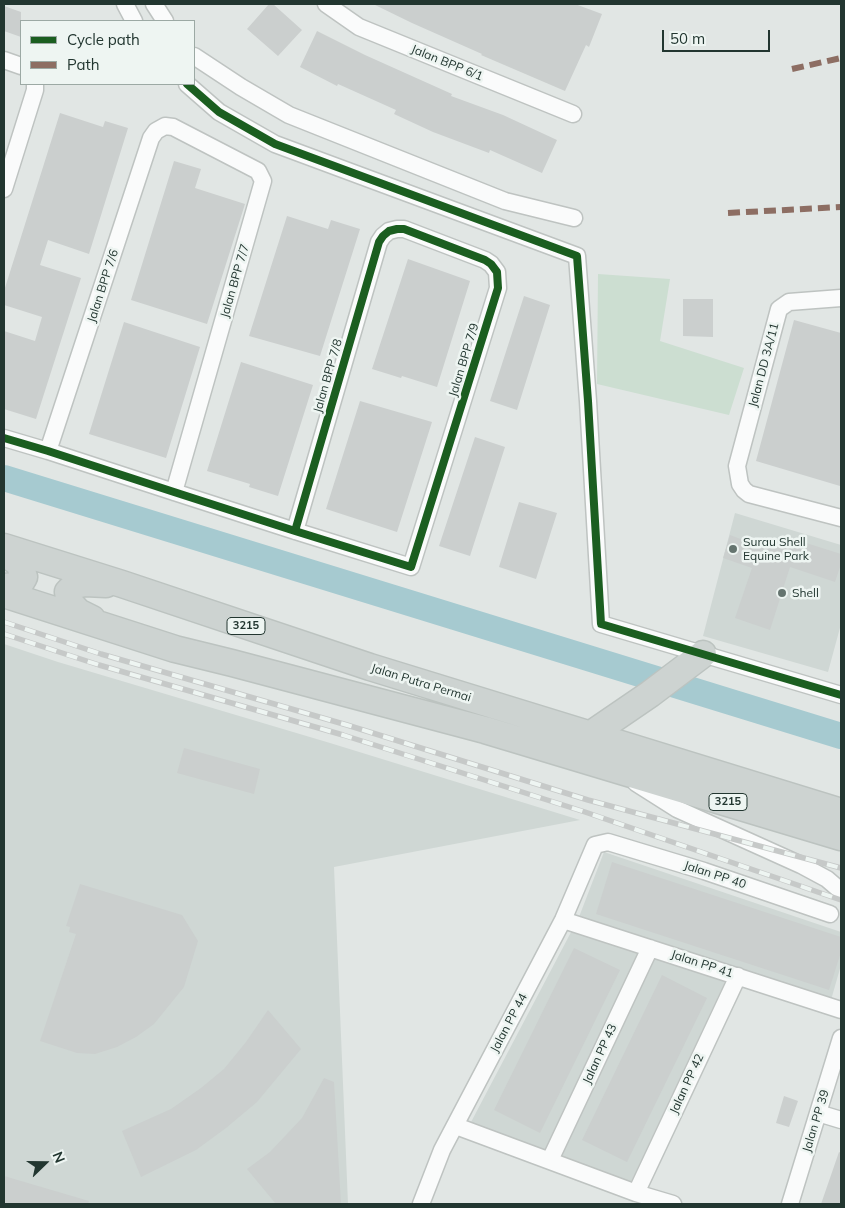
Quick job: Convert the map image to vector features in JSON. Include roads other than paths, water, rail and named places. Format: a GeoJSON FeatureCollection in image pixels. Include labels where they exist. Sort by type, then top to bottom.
{"type":"FeatureCollection","features":[{"type":"Feature","properties":{"kind":"main road","name":"Jalan Putra Permai"},"geometry":{"type":"LineString","coordinates":[[4,547],[122,584],[370,667],[841,812]]}},
{"type":"Feature","properties":{"kind":"main road"},"geometry":{"type":"LineString","coordinates":[[4,553],[19,563],[24,577],[16,586],[4,587]]}},
{"type":"Feature","properties":{"kind":"main road"},"geometry":{"type":"LineString","coordinates":[[115,631],[78,612],[70,602],[68,592],[75,585],[84,583],[122,584]]}},
{"type":"Feature","properties":{"kind":"main road","name":"3215"},"geometry":{"type":"LineString","coordinates":[[4,594],[174,649],[485,730],[841,837]]}},
{"type":"Feature","properties":{"kind":"main road"},"geometry":{"type":"LineString","coordinates":[[590,735],[650,694],[695,660]]}},
{"type":"Feature","properties":{"kind":"street"},"geometry":{"type":"LineString","coordinates":[[125,4],[133,20]]}},
{"type":"Feature","properties":{"kind":"street"},"geometry":{"type":"LineString","coordinates":[[154,4],[164,20]]}},
{"type":"Feature","properties":{"kind":"street","name":"Jalan BPP 6/1"},"geometry":{"type":"LineString","coordinates":[[326,4],[359,27],[573,114]]}},
{"type":"Feature","properties":{"kind":"street"},"geometry":{"type":"LineString","coordinates":[[195,57],[240,87],[289,115],[505,201],[574,218]]}},
{"type":"Feature","properties":{"kind":"street"},"geometry":{"type":"LineString","coordinates":[[4,60],[20,66]]}},
{"type":"Feature","properties":{"kind":"street"},"geometry":{"type":"LineString","coordinates":[[4,188],[35,85]]}},
{"type":"Feature","properties":{"kind":"street"},"geometry":{"type":"LineString","coordinates":[[188,85],[219,112],[275,144],[576,256],[587,392],[601,624],[695,660],[841,696]]}},
{"type":"Feature","properties":{"kind":"street","name":"Jalan BPP 7/6"},"geometry":{"type":"LineString","coordinates":[[48,451],[151,138],[156,131],[165,126]]}},
{"type":"Feature","properties":{"kind":"street","name":"Jalan BPP 7/7"},"geometry":{"type":"LineString","coordinates":[[165,126],[173,127],[258,171],[263,181],[174,492]]}},
{"type":"Feature","properties":{"kind":"street","name":"Jalan BPP 7/9"},"geometry":{"type":"LineString","coordinates":[[295,531],[411,567],[499,280],[492,264],[485,260],[404,229],[389,231]]}},
{"type":"Feature","properties":{"kind":"street","name":"Jalan BPP 7/8"},"geometry":{"type":"LineString","coordinates":[[295,531],[379,242],[389,231]]}},
{"type":"Feature","properties":{"kind":"street","name":"Jalan DD 3A/11"},"geometry":{"type":"LineString","coordinates":[[841,298],[789,302],[779,309],[736,466],[740,484],[749,494],[841,518]]}},
{"type":"Feature","properties":{"kind":"street"},"geometry":{"type":"LineString","coordinates":[[4,438],[295,531]]}},
{"type":"Feature","properties":{"kind":"street"},"geometry":{"type":"LineString","coordinates":[[614,769],[677,809],[801,865],[827,879],[841,891]]}},
{"type":"Feature","properties":{"kind":"street","name":"Jalan PP 40"},"geometry":{"type":"LineString","coordinates":[[599,843],[608,842],[694,868],[830,914]]}},
{"type":"Feature","properties":{"kind":"street","name":"Jalan PP 44"},"geometry":{"type":"LineString","coordinates":[[421,1204],[442,1150],[563,920],[592,849],[599,843]]}},
{"type":"Feature","properties":{"kind":"street","name":"Jalan PP 41"},"geometry":{"type":"LineString","coordinates":[[563,920],[841,1010]]}},
{"type":"Feature","properties":{"kind":"street","name":"Jalan PP 43"},"geometry":{"type":"LineString","coordinates":[[550,1160],[650,948]]}},
{"type":"Feature","properties":{"kind":"street","name":"Jalan PP 42"},"geometry":{"type":"LineString","coordinates":[[636,1193],[738,976]]}},
{"type":"Feature","properties":{"kind":"street","name":"Jalan PP 39"},"geometry":{"type":"LineString","coordinates":[[790,1204],[841,1038]]}},
{"type":"Feature","properties":{"kind":"street"},"geometry":{"type":"LineString","coordinates":[[818,1113],[841,1120]]}},
{"type":"Feature","properties":{"kind":"street"},"geometry":{"type":"LineString","coordinates":[[456,1126],[636,1193],[673,1204]]}},
{"type":"Feature","properties":{"kind":"waterway"},"geometry":{"type":"LineString","coordinates":[[4,478],[841,736]]}},
{"type":"Feature","properties":{"kind":"railway"},"geometry":{"type":"LineString","coordinates":[[4,622],[101,654],[347,725],[588,800],[841,868]]}},
{"type":"Feature","properties":{"kind":"railway"},"geometry":{"type":"LineString","coordinates":[[4,634],[99,665],[343,735],[585,812],[841,900]]}},
{"type":"Feature","properties":{"kind":"place","name":"Surau Shell Equine Park"},"geometry":{"type":"Point","coordinates":[733,549]}},
{"type":"Feature","properties":{"kind":"place","name":"Shell"},"geometry":{"type":"Point","coordinates":[782,593]}}]}
